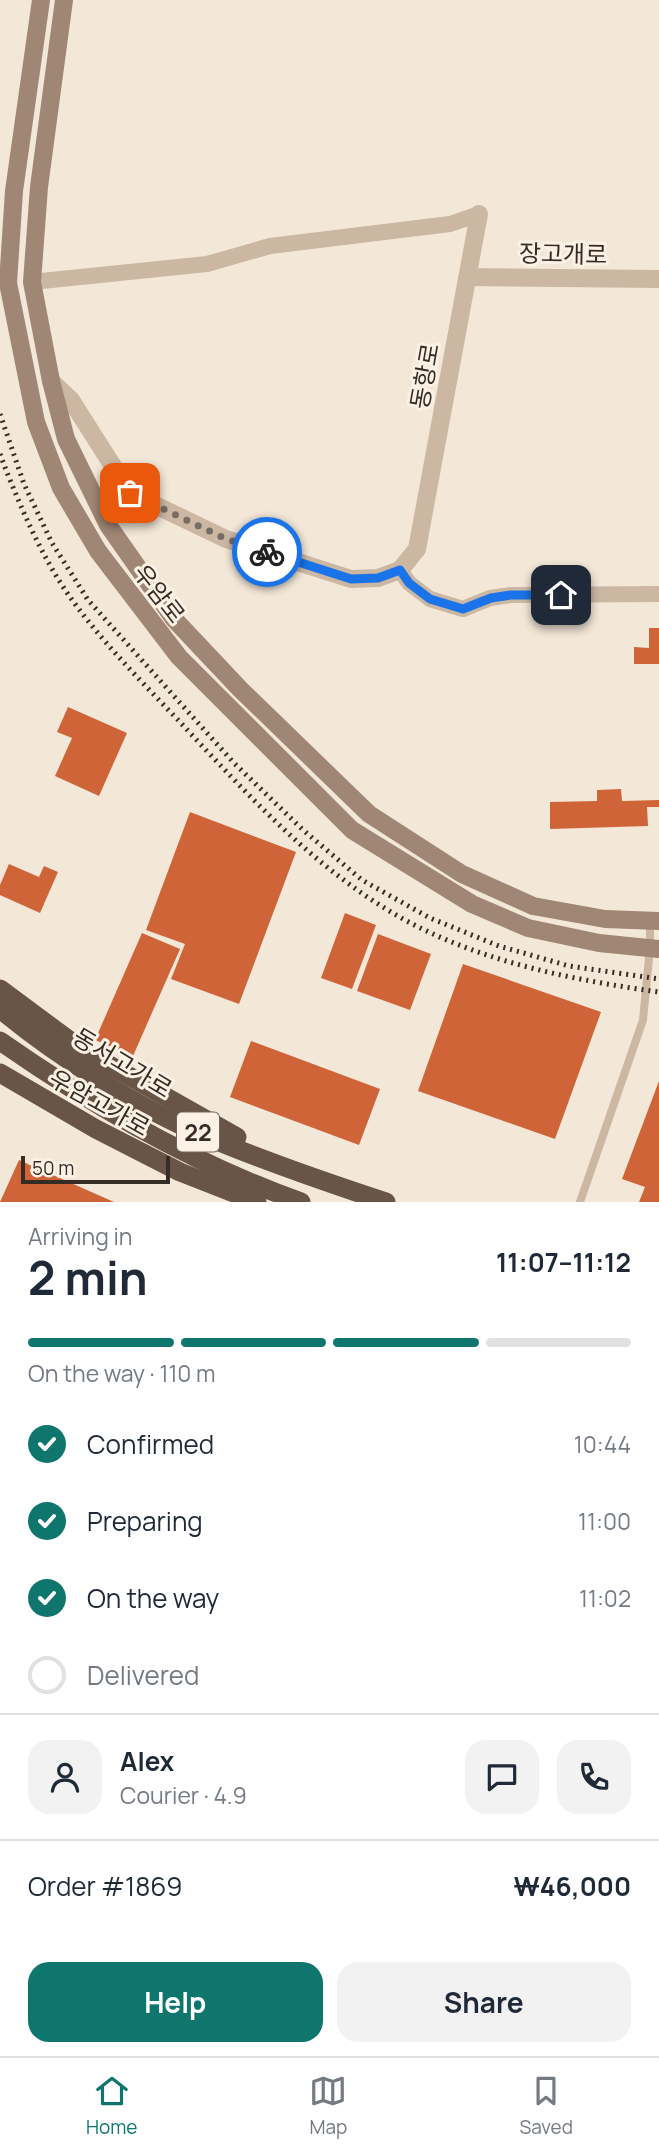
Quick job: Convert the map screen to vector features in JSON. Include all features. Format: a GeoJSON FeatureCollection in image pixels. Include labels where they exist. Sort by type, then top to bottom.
{"type":"FeatureCollection","features":[{"type":"Feature","properties":{"kind":"highway","name":"우암고가로"},"geometry":{"type":"LineString","coordinates":[[0,989],[81,1049],[309,1176]]}},
{"type":"Feature","properties":{"kind":"highway","name":"동서고가로"},"geometry":{"type":"LineString","coordinates":[[0,1009],[58,1052],[131,1098],[202,1135],[386,1202]]}},
{"type":"Feature","properties":{"kind":"highway","name":"동서고가로"},"geometry":{"type":"LineString","coordinates":[[0,1041],[71,1090],[194,1157],[301,1202]]}},
{"type":"Feature","properties":{"kind":"highway","name":"우암고가로"},"geometry":{"type":"LineString","coordinates":[[0,1073],[96,1129],[180,1172],[257,1202]]}},
{"type":"Feature","properties":{"kind":"main road","name":"우암로"},"geometry":{"type":"LineString","coordinates":[[41,0],[14,191],[8,283],[36,422],[61,488],[98,551],[179,657],[352,830],[472,904],[528,928],[598,943],[655,949]]}},
{"type":"Feature","properties":{"kind":"main road","name":"우암로"},"geometry":{"type":"LineString","coordinates":[[64,0],[39,187],[32,282],[51,381],[66,439],[108,525],[174,619],[240,689],[369,814],[462,874],[533,906],[604,919],[654,921]]}},
{"type":"Feature","properties":{"kind":"street","name":"동항로"},"geometry":{"type":"LineString","coordinates":[[32,282],[207,264],[270,246],[450,225],[479,214]]}},
{"type":"Feature","properties":{"kind":"street","name":"동항로"},"geometry":{"type":"LineString","coordinates":[[400,570],[416,549],[479,214]]}},
{"type":"Feature","properties":{"kind":"street","name":"장고개로"},"geometry":{"type":"LineString","coordinates":[[467,277],[659,279]]}},
{"type":"Feature","properties":{"kind":"street"},"geometry":{"type":"LineString","coordinates":[[51,381],[71,400],[130,493],[226,539],[351,579],[378,578],[400,570],[409,583],[430,599],[463,609],[491,598],[511,595],[659,594]]}},
{"type":"Feature","properties":{"kind":"lane"},"geometry":{"type":"LineString","coordinates":[[580,1202],[643,1020],[655,949],[654,921]]}},
{"type":"Feature","properties":{"kind":"building"},"geometry":{"type":"Polygon","coordinates":[[[649,628],[659,628],[659,664],[634,664],[634,647],[649,648],[649,628]]]}},
{"type":"Feature","properties":{"kind":"building"},"geometry":{"type":"Polygon","coordinates":[[[68,707],[127,733],[99,796],[55,776],[72,738],[57,732],[68,707]]]}},
{"type":"Feature","properties":{"kind":"building"},"geometry":{"type":"Polygon","coordinates":[[[621,789],[622,801],[659,800],[659,807],[647,807],[648,826],[550,829],[550,802],[597,801],[597,790],[621,789]]]}},
{"type":"Feature","properties":{"kind":"building"},"geometry":{"type":"Polygon","coordinates":[[[190,812],[296,852],[239,1004],[171,979],[185,944],[146,930],[190,812]]]}},
{"type":"Feature","properties":{"kind":"building"},"geometry":{"type":"Polygon","coordinates":[[[9,864],[39,877],[44,866],[58,872],[40,913],[0,895],[0,885],[9,864]]]}},
{"type":"Feature","properties":{"kind":"building"},"geometry":{"type":"Polygon","coordinates":[[[345,913],[376,925],[352,989],[321,978],[345,913]]]}},
{"type":"Feature","properties":{"kind":"building"},"geometry":{"type":"Polygon","coordinates":[[[142,933],[180,949],[133,1056],[95,1040],[142,933]]]}},
{"type":"Feature","properties":{"kind":"building"},"geometry":{"type":"Polygon","coordinates":[[[378,934],[431,954],[410,1010],[357,991],[378,934]]]}},
{"type":"Feature","properties":{"kind":"building"},"geometry":{"type":"Polygon","coordinates":[[[463,964],[601,1012],[555,1139],[418,1091],[463,964]]]}},
{"type":"Feature","properties":{"kind":"building"},"geometry":{"type":"Polygon","coordinates":[[[251,1041],[380,1089],[359,1145],[230,1097],[251,1041]]]}},
{"type":"Feature","properties":{"kind":"building"},"geometry":{"type":"Polygon","coordinates":[[[659,1081],[659,1202],[639,1202],[645,1187],[622,1179],[659,1081]]]}},
{"type":"Feature","properties":{"kind":"building"},"geometry":{"type":"Polygon","coordinates":[[[19,1160],[114,1202],[0,1202],[19,1160]]]}},
{"type":"Feature","properties":{"kind":"railway"},"geometry":{"type":"LineString","coordinates":[[0,414],[24,484],[52,543],[88,600],[233,762],[303,830],[362,880],[430,918],[499,946],[569,966],[659,979]]}},
{"type":"Feature","properties":{"kind":"railway"},"geometry":{"type":"LineString","coordinates":[[0,454],[22,510],[40,546],[59,581],[82,614],[122,661],[230,776],[312,855],[373,900],[434,935],[529,967],[594,982],[659,992]]}},
{"type":"Feature","properties":{"kind":"way so far"},"geometry":{"type":"LineString","coordinates":[[130,493],[226,539],[267,552]]}},
{"type":"Feature","properties":{"kind":"route"},"geometry":{"type":"LineString","coordinates":[[267,552],[351,579],[378,578],[400,570],[409,583],[430,599],[463,609],[491,598],[511,595],[561,595]]}}]}
